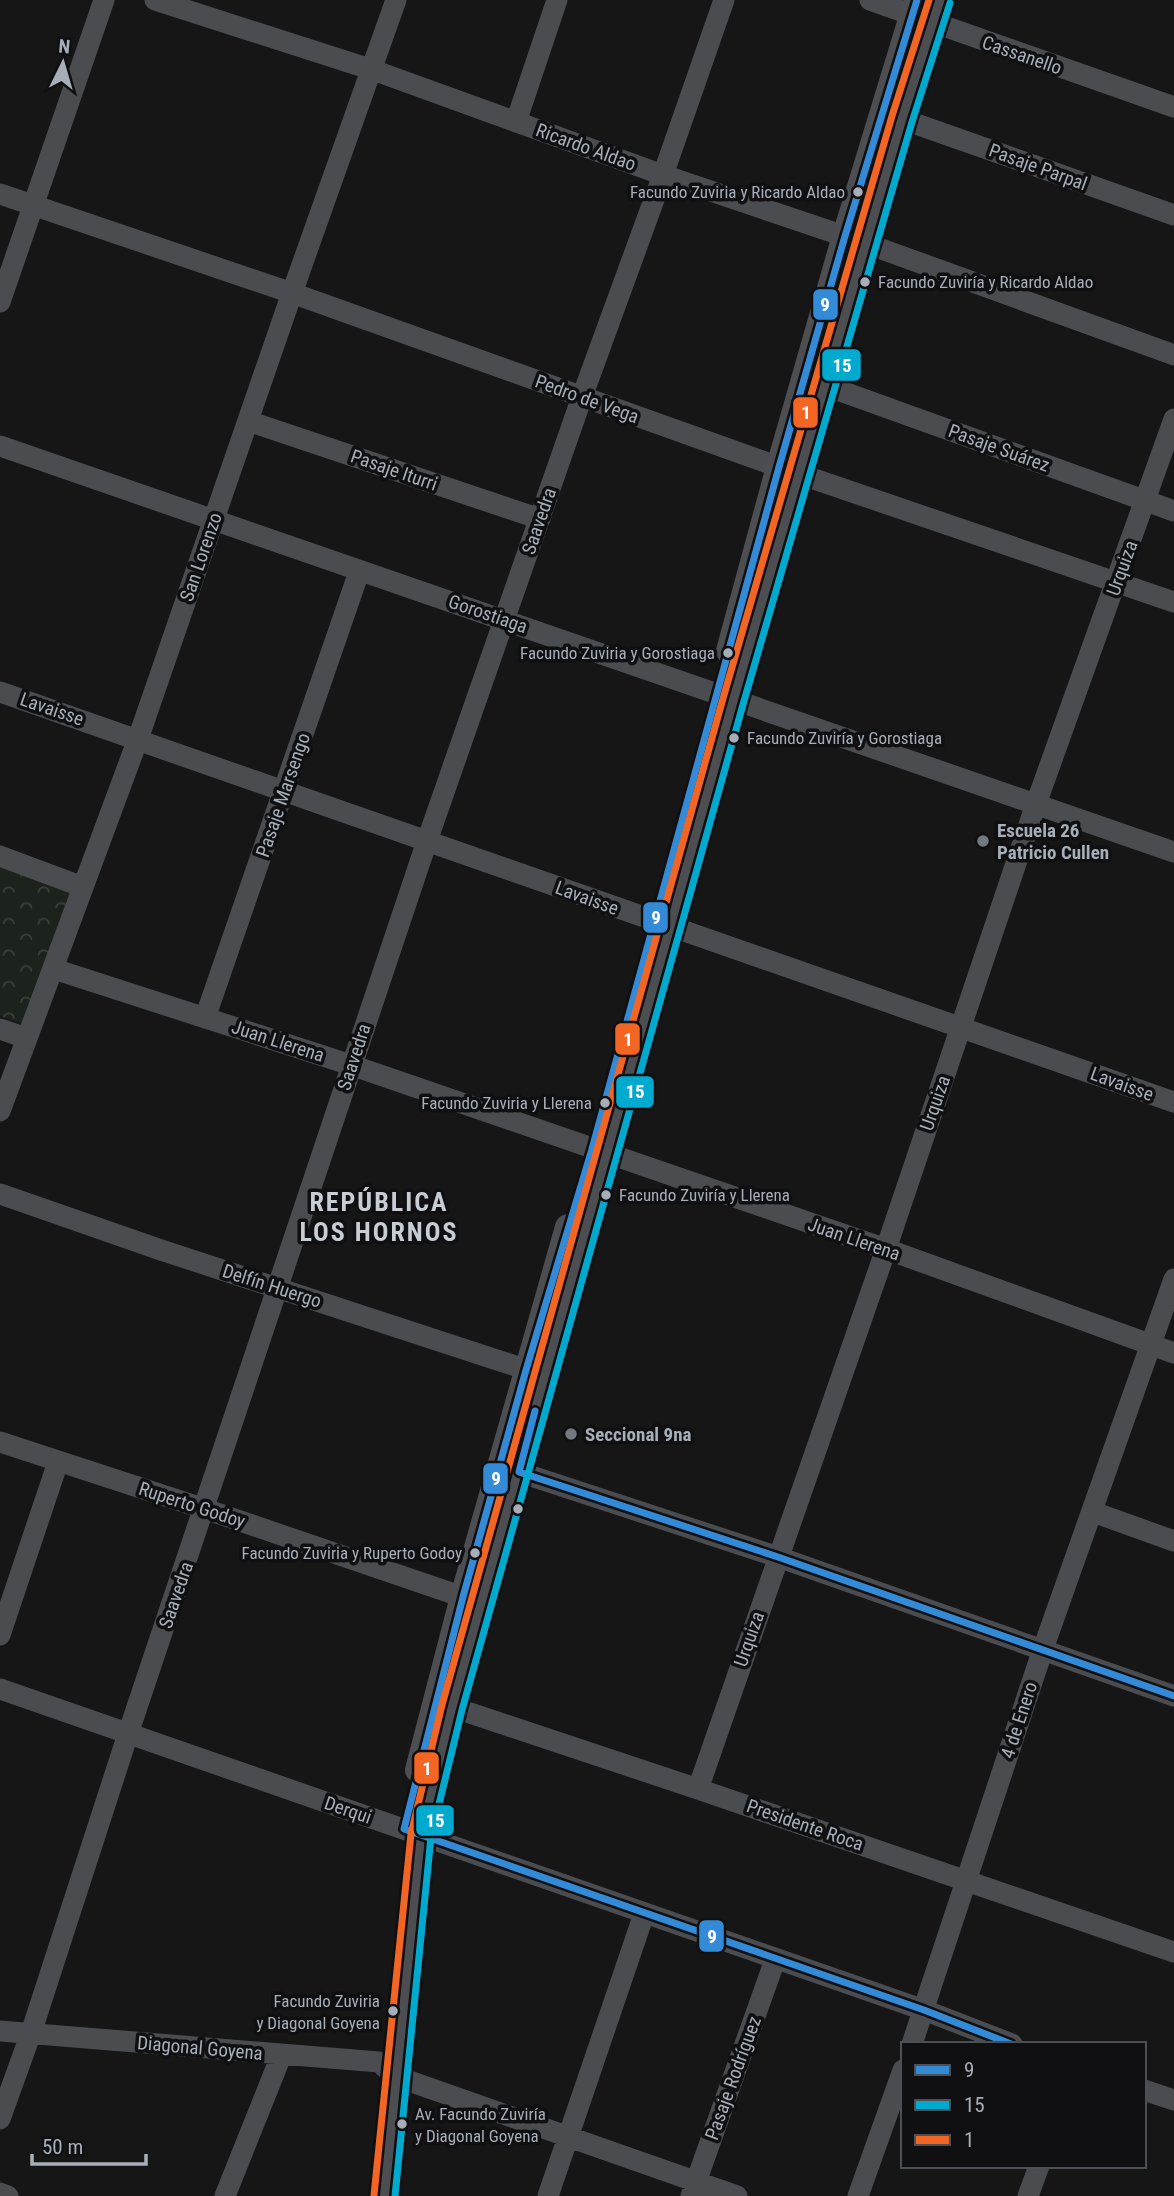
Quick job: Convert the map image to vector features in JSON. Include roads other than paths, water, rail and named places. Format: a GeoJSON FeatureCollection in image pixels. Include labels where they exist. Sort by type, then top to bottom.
{"type":"FeatureCollection","features":[{"type":"Feature","properties":{"kind":"main road"},"geometry":{"type":"LineString","coordinates":[[789,470],[824,386],[855,240],[902,119],[925,10]]}},
{"type":"Feature","properties":{"kind":"main road"},"geometry":{"type":"LineString","coordinates":[[368,2196],[387,2069],[412,1832],[443,1704],[463,1597],[535,1373],[600,1151],[789,470],[925,10]]}},
{"type":"Feature","properties":{"kind":"main road"},"geometry":{"type":"LineString","coordinates":[[443,1704],[519,1472],[535,1373]]}},
{"type":"Feature","properties":{"kind":"main road"},"geometry":{"type":"LineString","coordinates":[[384,2196],[387,2069]]}},
{"type":"Feature","properties":{"kind":"street"},"geometry":{"type":"LineString","coordinates":[[0,302],[104,0]]}},
{"type":"Feature","properties":{"kind":"street","name":"Ricardo Aldao"},"geometry":{"type":"LineString","coordinates":[[155,0],[373,70],[1174,355]]}},
{"type":"Feature","properties":{"kind":"street","name":"San Lorenzo"},"geometry":{"type":"LineString","coordinates":[[0,1111],[138,739],[396,0]]}},
{"type":"Feature","properties":{"kind":"street"},"geometry":{"type":"LineString","coordinates":[[516,122],[557,0]]}},
{"type":"Feature","properties":{"kind":"street","name":"Saavedra"},"geometry":{"type":"LineString","coordinates":[[0,2119],[31,2033],[128,1734],[427,841],[724,0]]}},
{"type":"Feature","properties":{"kind":"street","name":"Cassanello"},"geometry":{"type":"LineString","coordinates":[[870,0],[925,10],[1174,107]]}},
{"type":"Feature","properties":{"kind":"street","name":"Pasaje Parpal"},"geometry":{"type":"LineString","coordinates":[[902,119],[1174,215]]}},
{"type":"Feature","properties":{"kind":"street","name":"Pedro de Vega"},"geometry":{"type":"LineString","coordinates":[[0,194],[292,293],[789,470],[1174,602]]}},
{"type":"Feature","properties":{"kind":"street","name":"Pasaje Suárez"},"geometry":{"type":"LineString","coordinates":[[824,386],[1174,511]]}},
{"type":"Feature","properties":{"kind":"street","name":"Urquiza"},"geometry":{"type":"LineString","coordinates":[[698,1789],[886,1250],[1036,804],[1174,419]]}},
{"type":"Feature","properties":{"kind":"street","name":"Pasaje Iturri"},"geometry":{"type":"LineString","coordinates":[[248,421],[540,519]]}},
{"type":"Feature","properties":{"kind":"street","name":"Gorostiaga"},"geometry":{"type":"LineString","coordinates":[[0,446],[1174,852]]}},
{"type":"Feature","properties":{"kind":"street","name":"Pasaje Marsengo"},"geometry":{"type":"LineString","coordinates":[[205,1018],[359,572]]}},
{"type":"Feature","properties":{"kind":"street","name":"Lavaisse"},"geometry":{"type":"LineString","coordinates":[[0,692],[1174,1102]]}},
{"type":"Feature","properties":{"kind":"street"},"geometry":{"type":"LineString","coordinates":[[0,856],[83,887]]}},
{"type":"Feature","properties":{"kind":"street","name":"Juan Llerena"},"geometry":{"type":"LineString","coordinates":[[54,969],[351,1065],[1174,1353]]}},
{"type":"Feature","properties":{"kind":"street"},"geometry":{"type":"LineString","coordinates":[[0,1029],[26,1038]]}},
{"type":"Feature","properties":{"kind":"street","name":"Delfín Huergo"},"geometry":{"type":"LineString","coordinates":[[0,1194],[535,1373]]}},
{"type":"Feature","properties":{"kind":"street","name":"4 de Enero"},"geometry":{"type":"LineString","coordinates":[[913,2042],[1043,1649],[1174,1279]]}},
{"type":"Feature","properties":{"kind":"street","name":"Ruperto Godoy"},"geometry":{"type":"LineString","coordinates":[[0,1442],[463,1597]]}},
{"type":"Feature","properties":{"kind":"street"},"geometry":{"type":"LineString","coordinates":[[0,1634],[58,1462]]}},
{"type":"Feature","properties":{"kind":"street"},"geometry":{"type":"LineString","coordinates":[[519,1472],[778,1557],[1174,1696]]}},
{"type":"Feature","properties":{"kind":"street"},"geometry":{"type":"LineString","coordinates":[[1093,1512],[1174,1541]]}},
{"type":"Feature","properties":{"kind":"street","name":"Derqui"},"geometry":{"type":"LineString","coordinates":[[0,1689],[924,2010],[1007,2042]]}},
{"type":"Feature","properties":{"kind":"street","name":"Presidente Roca"},"geometry":{"type":"LineString","coordinates":[[443,1704],[1174,1952]]}},
{"type":"Feature","properties":{"kind":"street"},"geometry":{"type":"LineString","coordinates":[[548,2196],[644,1914]]}},
{"type":"Feature","properties":{"kind":"street","name":"Pasaje Rodríguez"},"geometry":{"type":"LineString","coordinates":[[694,2189],[775,1960]]}},
{"type":"Feature","properties":{"kind":"street","name":"Diagonal Goyena"},"geometry":{"type":"LineString","coordinates":[[0,2031],[281,2056],[387,2069],[568,2136],[694,2189],[737,2196]]}},
{"type":"Feature","properties":{"kind":"street"},"geometry":{"type":"LineString","coordinates":[[225,2196],[281,2056]]}},
{"type":"Feature","properties":{"kind":"street"},"geometry":{"type":"LineString","coordinates":[[858,2196],[901,2076]]}},
{"type":"Feature","properties":{"kind":"street"},"geometry":{"type":"LineString","coordinates":[[1146,2091],[1174,2100]]}},
{"type":"Feature","properties":{"kind":"street"},"geometry":{"type":"LineString","coordinates":[[1028,2196],[1038,2168]]}},
{"type":"Feature","properties":{"kind":"street"},"geometry":{"type":"LineString","coordinates":[[0,2193],[8,2196]]}},
{"type":"Feature","properties":{"kind":"place","name":"Facundo Zuviria y Ricardo Aldao"},"geometry":{"type":"Point","coordinates":[858,192]}},
{"type":"Feature","properties":{"kind":"place","name":"Facundo Zuviría y Ricardo Aldao"},"geometry":{"type":"Point","coordinates":[865,282]}},
{"type":"Feature","properties":{"kind":"place","name":"Facundo Zuviria y Gorostiaga"},"geometry":{"type":"Point","coordinates":[728,653]}},
{"type":"Feature","properties":{"kind":"place","name":"Facundo Zuviría y Gorostiaga"},"geometry":{"type":"Point","coordinates":[734,738]}},
{"type":"Feature","properties":{"kind":"place","name":"Escuela 26 Patricio Cullen"},"geometry":{"type":"Point","coordinates":[983,841]}},
{"type":"Feature","properties":{"kind":"place","name":"Facundo Zuviria y Llerena"},"geometry":{"type":"Point","coordinates":[605,1103]}},
{"type":"Feature","properties":{"kind":"place","name":"Facundo Zuviría y Llerena"},"geometry":{"type":"Point","coordinates":[606,1195]}},
{"type":"Feature","properties":{"kind":"place","name":"Seccional 9na"},"geometry":{"type":"Point","coordinates":[571,1434]}},
{"type":"Feature","properties":{"kind":"place","name":"Facundo Zuviria y Ruperto Godoy"},"geometry":{"type":"Point","coordinates":[475,1553]}},
{"type":"Feature","properties":{"kind":"place","name":"Facundo Zuviria y Diagonal Goyena"},"geometry":{"type":"Point","coordinates":[393,2011]}},
{"type":"Feature","properties":{"kind":"place","name":"Av. Facundo Zuviría y Diagonal Goyena"},"geometry":{"type":"Point","coordinates":[402,2124]}},
{"type":"Feature","properties":{"kind":"district","name":"REPÚBLICA LOS HORNOS"},"geometry":{"type":"Point","coordinates":[379,1217]}}]}
